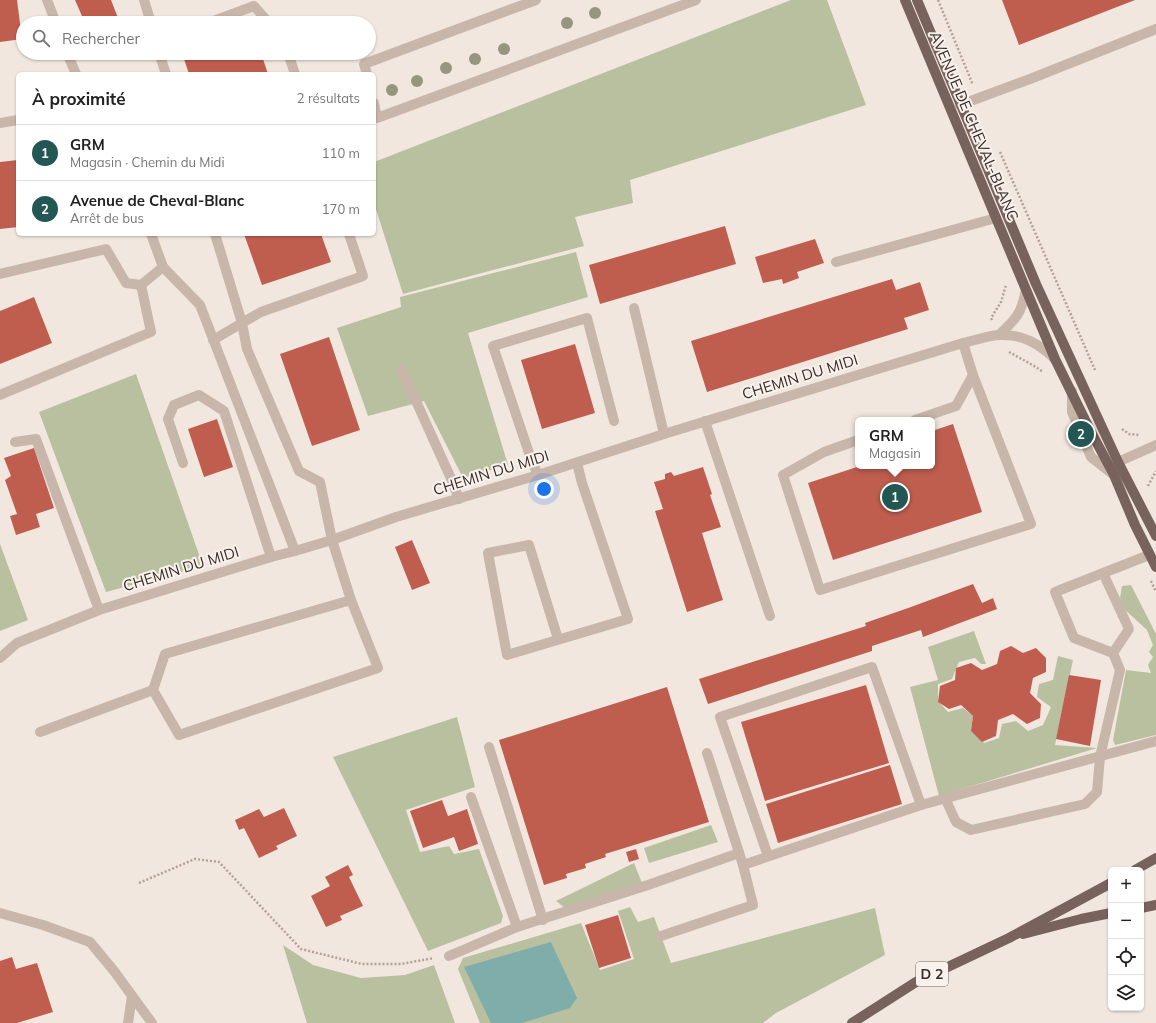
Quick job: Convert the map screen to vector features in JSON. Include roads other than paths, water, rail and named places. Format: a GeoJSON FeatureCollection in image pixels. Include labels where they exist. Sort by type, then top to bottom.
{"type":"FeatureCollection","features":[{"type":"Feature","properties":{"kind":"main road","name":"AVENUE DE CHEVAL-BLANC"},"geometry":{"type":"LineString","coordinates":[[905,0],[1055,359],[1114,475],[1135,525],[1156,567]]}},
{"type":"Feature","properties":{"kind":"main road","name":"AVENUE DE CHEVAL-BLANC"},"geometry":{"type":"LineString","coordinates":[[917,0],[1036,284],[1118,462],[1156,536]]}},
{"type":"Feature","properties":{"kind":"main road"},"geometry":{"type":"LineString","coordinates":[[1140,867],[1156,858]]}},
{"type":"Feature","properties":{"kind":"main road","name":"D 2"},"geometry":{"type":"LineString","coordinates":[[852,1023],[916,982],[1009,938],[1108,885]]}},
{"type":"Feature","properties":{"kind":"main road"},"geometry":{"type":"LineString","coordinates":[[1144,907],[1156,905]]}},
{"type":"Feature","properties":{"kind":"main road","name":"D 2"},"geometry":{"type":"LineString","coordinates":[[1009,938],[1081,919],[1108,914]]}},
{"type":"Feature","properties":{"kind":"street"},"geometry":{"type":"LineString","coordinates":[[46,0],[53,16]]}},
{"type":"Feature","properties":{"kind":"street"},"geometry":{"type":"LineString","coordinates":[[144,0],[149,16]]}},
{"type":"Feature","properties":{"kind":"street"},"geometry":{"type":"LineString","coordinates":[[376,60],[536,0]]}},
{"type":"Feature","properties":{"kind":"street"},"geometry":{"type":"LineString","coordinates":[[376,113],[377,118],[696,0]]}},
{"type":"Feature","properties":{"kind":"street"},"geometry":{"type":"LineString","coordinates":[[227,16],[254,6],[263,16]]}},
{"type":"Feature","properties":{"kind":"street"},"geometry":{"type":"LineString","coordinates":[[960,105],[1156,29]]}},
{"type":"Feature","properties":{"kind":"street"},"geometry":{"type":"LineString","coordinates":[[70,60],[75,72]]}},
{"type":"Feature","properties":{"kind":"street"},"geometry":{"type":"LineString","coordinates":[[161,60],[165,72]]}},
{"type":"Feature","properties":{"kind":"street"},"geometry":{"type":"LineString","coordinates":[[290,60],[294,72]]}},
{"type":"Feature","properties":{"kind":"street"},"geometry":{"type":"LineString","coordinates":[[366,72],[364,64],[375,60]]}},
{"type":"Feature","properties":{"kind":"street"},"geometry":{"type":"LineString","coordinates":[[0,123],[16,120]]}},
{"type":"Feature","properties":{"kind":"street"},"geometry":{"type":"LineString","coordinates":[[836,262],[996,218]]}},
{"type":"Feature","properties":{"kind":"street"},"geometry":{"type":"LineString","coordinates":[[152,236],[163,267],[200,305],[295,551]]}},
{"type":"Feature","properties":{"kind":"street"},"geometry":{"type":"LineString","coordinates":[[216,236],[242,323],[247,349],[300,470],[320,482],[332,540],[351,600],[378,668],[179,735],[153,690],[165,654],[351,600]]}},
{"type":"Feature","properties":{"kind":"street"},"geometry":{"type":"LineString","coordinates":[[213,340],[261,312],[363,276],[350,236]]}},
{"type":"Feature","properties":{"kind":"street"},"geometry":{"type":"LineString","coordinates":[[0,274],[106,249],[126,283],[141,285],[163,267]]}},
{"type":"Feature","properties":{"kind":"street"},"geometry":{"type":"LineString","coordinates":[[0,395],[151,332],[141,285]]}},
{"type":"Feature","properties":{"kind":"street"},"geometry":{"type":"LineString","coordinates":[[999,335],[1015,320],[1022,306],[1026,290]]}},
{"type":"Feature","properties":{"kind":"street"},"geometry":{"type":"LineString","coordinates":[[634,308],[664,434]]}},
{"type":"Feature","properties":{"kind":"street"},"geometry":{"type":"LineString","coordinates":[[538,475],[530,459],[493,346],[587,318],[614,421]]}},
{"type":"Feature","properties":{"kind":"street","name":"CHEMIN DU MIDI"},"geometry":{"type":"LineString","coordinates":[[0,658],[17,643],[99,610],[271,557],[332,540],[396,517],[538,475],[705,421],[963,343],[999,335],[1019,336],[1032,341],[1055,359]]}},
{"type":"Feature","properties":{"kind":"street"},"geometry":{"type":"LineString","coordinates":[[855,441],[824,452],[783,475],[820,590],[1031,524],[973,375],[963,343]]}},
{"type":"Feature","properties":{"kind":"street"},"geometry":{"type":"LineString","coordinates":[[402,370],[459,499]]}},
{"type":"Feature","properties":{"kind":"street"},"geometry":{"type":"LineString","coordinates":[[924,417],[956,406],[973,375]]}},
{"type":"Feature","properties":{"kind":"street"},"geometry":{"type":"LineString","coordinates":[[183,463],[168,419],[174,405],[199,395],[224,411],[271,557]]}},
{"type":"Feature","properties":{"kind":"street"},"geometry":{"type":"LineString","coordinates":[[705,421],[770,616]]}},
{"type":"Feature","properties":{"kind":"street"},"geometry":{"type":"LineString","coordinates":[[15,442],[36,439],[99,610]]}},
{"type":"Feature","properties":{"kind":"street"},"geometry":{"type":"LineString","coordinates":[[1118,462],[1153,447]]}},
{"type":"Feature","properties":{"kind":"street"},"geometry":{"type":"LineString","coordinates":[[558,639],[529,545],[488,553],[507,655],[628,618],[582,483],[577,463]]}},
{"type":"Feature","properties":{"kind":"street"},"geometry":{"type":"LineString","coordinates":[[945,798],[956,822],[972,830],[1085,804],[1097,792],[1100,757],[1120,670],[1113,653],[1074,638],[1055,592],[1149,555]]}},
{"type":"Feature","properties":{"kind":"street"},"geometry":{"type":"LineString","coordinates":[[1103,573],[1129,629],[1113,653]]}},
{"type":"Feature","properties":{"kind":"street"},"geometry":{"type":"LineString","coordinates":[[768,856],[720,717],[872,667],[921,805]]}},
{"type":"Feature","properties":{"kind":"street"},"geometry":{"type":"LineString","coordinates":[[40,732],[153,690]]}},
{"type":"Feature","properties":{"kind":"street"},"geometry":{"type":"LineString","coordinates":[[742,865],[921,805],[1156,741]]}},
{"type":"Feature","properties":{"kind":"street"},"geometry":{"type":"LineString","coordinates":[[489,747],[543,920]]}},
{"type":"Feature","properties":{"kind":"street"},"geometry":{"type":"LineString","coordinates":[[661,936],[753,905],[739,853],[707,753]]}},
{"type":"Feature","properties":{"kind":"street"},"geometry":{"type":"LineString","coordinates":[[471,797],[517,928]]}},
{"type":"Feature","properties":{"kind":"street"},"geometry":{"type":"LineString","coordinates":[[449,956],[517,928],[739,853]]}},
{"type":"Feature","properties":{"kind":"street"},"geometry":{"type":"LineString","coordinates":[[0,913],[43,925],[90,942],[114,971],[152,1023]]}},
{"type":"Feature","properties":{"kind":"street"},"geometry":{"type":"LineString","coordinates":[[128,1023],[132,996]]}},
{"type":"Feature","properties":{"kind":"water"},"geometry":{"type":"Polygon","coordinates":[[[551,942],[577,998],[570,1008],[522,1023],[491,1023],[464,967],[551,942]]]}},
{"type":"Feature","properties":{"kind":"place","name":"Avenue de Cheval-Blanc"},"geometry":{"type":"Point","coordinates":[1081,434]}},
{"type":"Feature","properties":{"kind":"place","name":"GRM"},"geometry":{"type":"Point","coordinates":[895,497]}}]}
